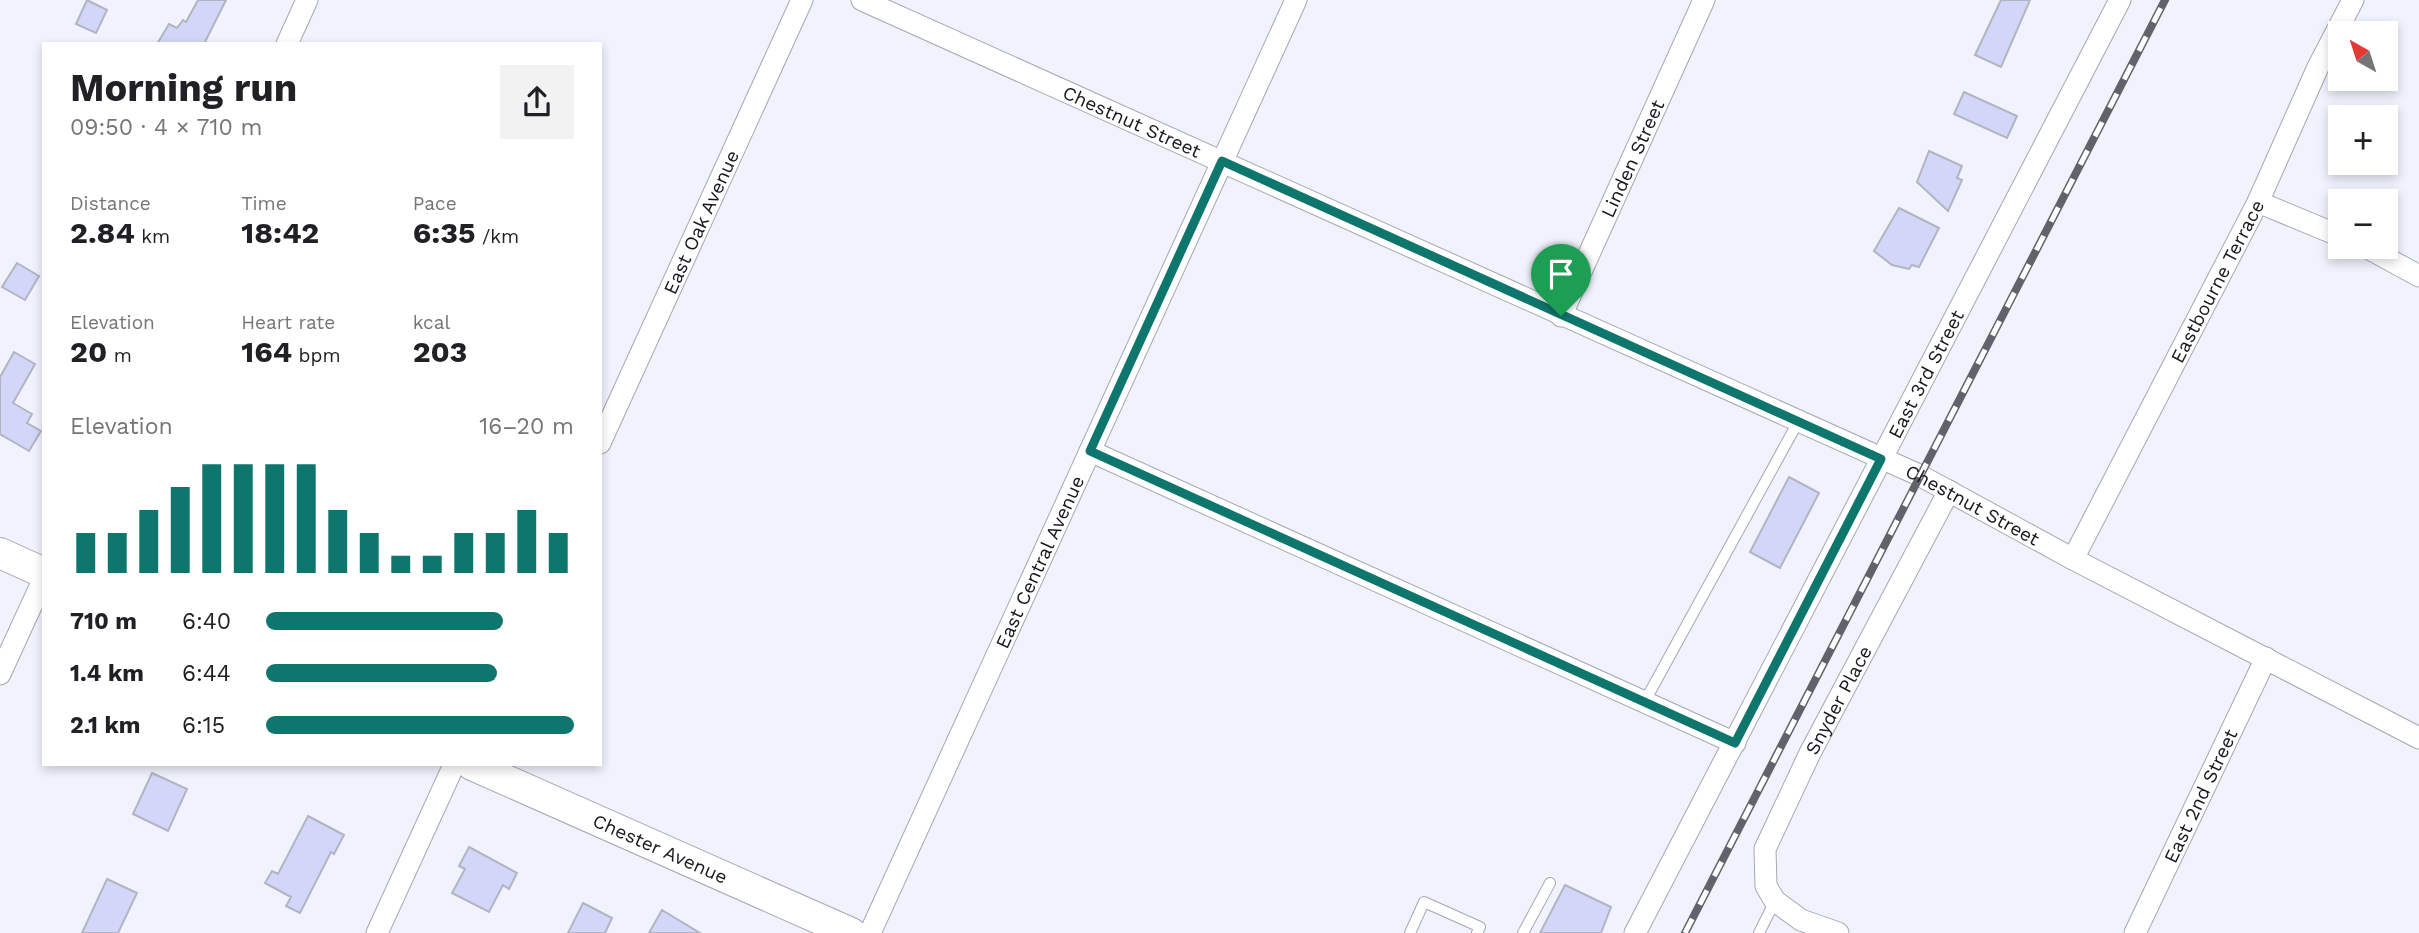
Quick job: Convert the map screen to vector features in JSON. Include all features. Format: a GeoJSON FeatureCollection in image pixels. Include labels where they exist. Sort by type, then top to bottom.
{"type":"FeatureCollection","features":[{"type":"Feature","properties":{"kind":"main road"},"geometry":{"type":"LineString","coordinates":[[0,553],[42,572]]}},
{"type":"Feature","properties":{"kind":"main road","name":"Chester Avenue"},"geometry":{"type":"LineString","coordinates":[[474,766],[851,933]]}},
{"type":"Feature","properties":{"kind":"street"},"geometry":{"type":"LineString","coordinates":[[288,42],[307,0]]}},
{"type":"Feature","properties":{"kind":"street","name":"East Oak Avenue"},"geometry":{"type":"LineString","coordinates":[[602,439],[802,0]]}},
{"type":"Feature","properties":{"kind":"street","name":"Chestnut Street"},"geometry":{"type":"LineString","coordinates":[[862,0],[1949,491],[2073,559],[2419,738]]}},
{"type":"Feature","properties":{"kind":"street","name":"East Central Avenue"},"geometry":{"type":"LineString","coordinates":[[870,933],[1296,0]]}},
{"type":"Feature","properties":{"kind":"street","name":"Linden Street"},"geometry":{"type":"LineString","coordinates":[[1561,316],[1704,0]]}},
{"type":"Feature","properties":{"kind":"street","name":"East 3rd Street"},"geometry":{"type":"LineString","coordinates":[[1634,933],[2120,0]]}},
{"type":"Feature","properties":{"kind":"street","name":"Eastbourne Terrace"},"geometry":{"type":"LineString","coordinates":[[2073,559],[2258,202],[2318,68],[2353,0]]}},
{"type":"Feature","properties":{"kind":"street"},"geometry":{"type":"LineString","coordinates":[[2258,202],[2328,231]]}},
{"type":"Feature","properties":{"kind":"street"},"geometry":{"type":"LineString","coordinates":[[2388,259],[2419,276]]}},
{"type":"Feature","properties":{"kind":"street"},"geometry":{"type":"LineString","coordinates":[[1090,451],[1735,743]]}},
{"type":"Feature","properties":{"kind":"street","name":"Snyder Place"},"geometry":{"type":"LineString","coordinates":[[1781,907],[1766,886],[1763,867],[1765,849],[1775,824],[1949,491]]}},
{"type":"Feature","properties":{"kind":"street"},"geometry":{"type":"LineString","coordinates":[[0,674],[42,583]]}},
{"type":"Feature","properties":{"kind":"street","name":"East 2nd Street"},"geometry":{"type":"LineString","coordinates":[[2135,933],[2266,658]]}},
{"type":"Feature","properties":{"kind":"street"},"geometry":{"type":"LineString","coordinates":[[377,933],[453,766]]}},
{"type":"Feature","properties":{"kind":"street"},"geometry":{"type":"LineString","coordinates":[[1781,907],[1838,933]]}},
{"type":"Feature","properties":{"kind":"lane"},"geometry":{"type":"LineString","coordinates":[[1645,701],[1798,422]]}},
{"type":"Feature","properties":{"kind":"lane"},"geometry":{"type":"LineString","coordinates":[[1523,933],[1550,883]]}},
{"type":"Feature","properties":{"kind":"lane"},"geometry":{"type":"LineString","coordinates":[[1410,933],[1424,902],[1479,928],[1477,933]]}},
{"type":"Feature","properties":{"kind":"lane"},"geometry":{"type":"LineString","coordinates":[[1759,933],[1781,907]]}},
{"type":"Feature","properties":{"kind":"building"},"geometry":{"type":"Polygon","coordinates":[[[87,0],[107,10],[96,33],[76,24],[87,0]]]}},
{"type":"Feature","properties":{"kind":"building"},"geometry":{"type":"Polygon","coordinates":[[[198,0],[226,0],[205,42],[158,42],[169,24],[177,28],[183,20],[186,22],[198,0]]]}},
{"type":"Feature","properties":{"kind":"building"},"geometry":{"type":"Polygon","coordinates":[[[2001,0],[2030,0],[2001,67],[1975,55],[2001,0]]]}},
{"type":"Feature","properties":{"kind":"building"},"geometry":{"type":"Polygon","coordinates":[[[1964,92],[2017,116],[2007,138],[1954,114],[1964,92]]]}},
{"type":"Feature","properties":{"kind":"building"},"geometry":{"type":"Polygon","coordinates":[[[1929,151],[1962,166],[1957,178],[1962,180],[1948,211],[1917,182],[1929,151]]]}},
{"type":"Feature","properties":{"kind":"building"},"geometry":{"type":"Polygon","coordinates":[[[1899,208],[1939,228],[1919,267],[1912,265],[1909,269],[1892,265],[1874,251],[1899,208]]]}},
{"type":"Feature","properties":{"kind":"building"},"geometry":{"type":"Polygon","coordinates":[[[17,263],[39,276],[25,300],[2,287],[17,263]]]}},
{"type":"Feature","properties":{"kind":"building"},"geometry":{"type":"Polygon","coordinates":[[[14,352],[35,364],[13,403],[32,414],[27,423],[41,431],[29,451],[0,434],[0,377],[14,352]]]}},
{"type":"Feature","properties":{"kind":"building"},"geometry":{"type":"Polygon","coordinates":[[[1789,477],[1819,493],[1780,568],[1750,552],[1789,477]]]}},
{"type":"Feature","properties":{"kind":"building"},"geometry":{"type":"Polygon","coordinates":[[[152,773],[187,789],[168,831],[133,814],[152,773]]]}},
{"type":"Feature","properties":{"kind":"building"},"geometry":{"type":"Polygon","coordinates":[[[308,816],[344,835],[334,854],[331,852],[300,913],[286,906],[291,897],[265,883],[272,871],[278,874],[308,816]]]}},
{"type":"Feature","properties":{"kind":"building"},"geometry":{"type":"Polygon","coordinates":[[[469,847],[517,873],[509,889],[503,885],[489,912],[452,893],[465,869],[459,866],[469,847]]]}},
{"type":"Feature","properties":{"kind":"building"},"geometry":{"type":"Polygon","coordinates":[[[107,879],[137,893],[118,933],[82,933],[107,879]]]}},
{"type":"Feature","properties":{"kind":"building"},"geometry":{"type":"Polygon","coordinates":[[[1565,885],[1611,907],[1601,933],[1540,933],[1565,885]]]}},
{"type":"Feature","properties":{"kind":"building"},"geometry":{"type":"Polygon","coordinates":[[[583,903],[612,918],[605,933],[568,933],[583,903]]]}},
{"type":"Feature","properties":{"kind":"building"},"geometry":{"type":"Polygon","coordinates":[[[662,910],[700,933],[649,933],[662,910]]]}},
{"type":"Feature","properties":{"kind":"railway"},"geometry":{"type":"LineString","coordinates":[[1685,933],[2165,0]]}},
{"type":"Feature","properties":{"kind":"route"},"geometry":{"type":"LineString","coordinates":[[1222,161],[1561,316],[1881,459],[1735,743],[1090,451],[1222,161]]}}]}
